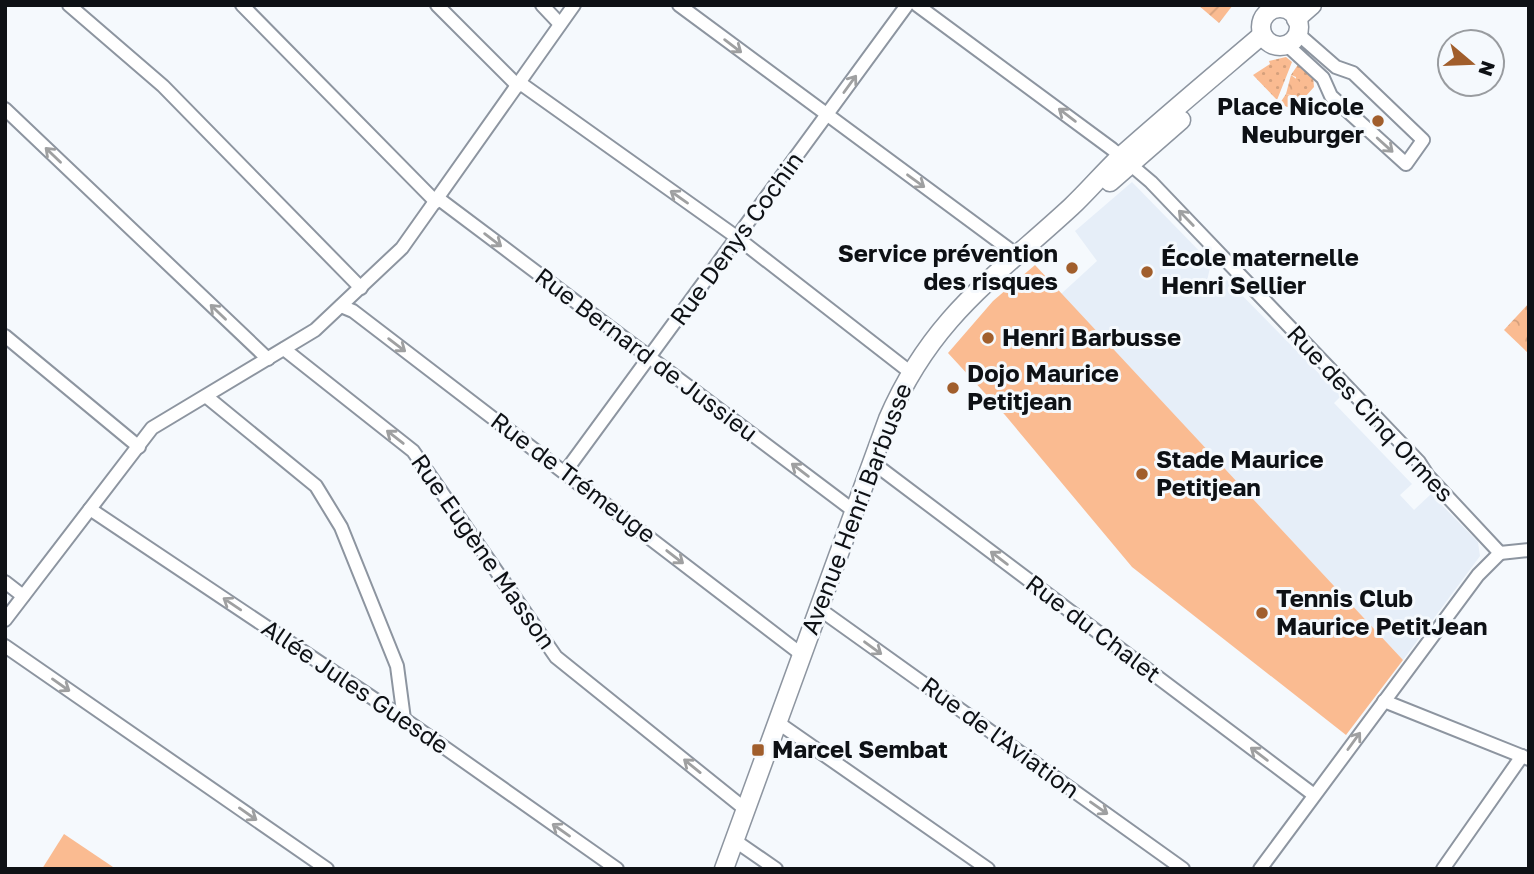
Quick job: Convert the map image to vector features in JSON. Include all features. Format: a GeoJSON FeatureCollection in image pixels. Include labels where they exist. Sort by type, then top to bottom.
{"type":"FeatureCollection","features":[{"type":"Feature","properties":{"kind":"street"},"geometry":{"type":"LineString","coordinates":[[69,5],[163,86],[361,288]]}},
{"type":"Feature","properties":{"kind":"street","name":"Rue Bernard de Jussieu"},"geometry":{"type":"LineString","coordinates":[[242,5],[438,201],[854,511]]}},
{"type":"Feature","properties":{"kind":"street"},"geometry":{"type":"LineString","coordinates":[[436,5],[519,84],[735,236],[910,372]]}},
{"type":"Feature","properties":{"kind":"street"},"geometry":{"type":"LineString","coordinates":[[542,5],[561,24]]}},
{"type":"Feature","properties":{"kind":"street"},"geometry":{"type":"LineString","coordinates":[[5,620],[152,428],[315,330],[402,248],[438,201],[574,5]]}},
{"type":"Feature","properties":{"kind":"street"},"geometry":{"type":"LineString","coordinates":[[679,5],[1017,255]]}},
{"type":"Feature","properties":{"kind":"street","name":"Rue Denys Cochin"},"geometry":{"type":"LineString","coordinates":[[565,472],[650,358],[735,236],[827,116],[907,5]]}},
{"type":"Feature","properties":{"kind":"street","name":"Rue des Cinq Ormes"},"geometry":{"type":"LineString","coordinates":[[917,5],[1151,182],[1419,461],[1428,476],[1500,553]]}},
{"type":"Feature","properties":{"kind":"street","name":"Avenue Henri Barbusse"},"geometry":{"type":"LineString","coordinates":[[724,869],[872,462],[910,372],[949,318],[1017,255],[1074,204],[1096,192],[1126,161],[1312,5]]}},
{"type":"Feature","properties":{"kind":"street"},"geometry":{"type":"LineString","coordinates":[[1285,28],[1336,67],[1353,73],[1423,140],[1406,164],[1331,96],[1323,78],[1285,28]]}},
{"type":"Feature","properties":{"kind":"street"},"geometry":{"type":"LineString","coordinates":[[5,109],[268,359]]}},
{"type":"Feature","properties":{"kind":"street","name":"Rue de Trémeuge"},"geometry":{"type":"LineString","coordinates":[[341,306],[353,311],[801,654]]}},
{"type":"Feature","properties":{"kind":"street"},"geometry":{"type":"LineString","coordinates":[[5,336],[139,447]]}},
{"type":"Feature","properties":{"kind":"street","name":"Rue Eugène Masson"},"geometry":{"type":"LineString","coordinates":[[284,349],[413,451],[556,657],[746,808]]}},
{"type":"Feature","properties":{"kind":"street"},"geometry":{"type":"LineString","coordinates":[[207,397],[316,485],[341,527],[397,666],[404,719]]}},
{"type":"Feature","properties":{"kind":"street","name":"Rue du Chalet"},"geometry":{"type":"LineString","coordinates":[[872,462],[1314,795]]}},
{"type":"Feature","properties":{"kind":"street","name":"Allée Jules Guesde"},"geometry":{"type":"LineString","coordinates":[[90,509],[404,719],[617,869]]}},
{"type":"Feature","properties":{"kind":"street"},"geometry":{"type":"LineString","coordinates":[[1260,869],[1478,575],[1500,553],[1529,550]]}},
{"type":"Feature","properties":{"kind":"street"},"geometry":{"type":"LineString","coordinates":[[5,582],[23,596]]}},
{"type":"Feature","properties":{"kind":"street","name":"Rue de l'Aviation"},"geometry":{"type":"LineString","coordinates":[[818,608],[1183,869]]}},
{"type":"Feature","properties":{"kind":"street"},"geometry":{"type":"LineString","coordinates":[[5,646],[327,869]]}},
{"type":"Feature","properties":{"kind":"street"},"geometry":{"type":"LineString","coordinates":[[1384,701],[1525,757],[1443,869]]}},
{"type":"Feature","properties":{"kind":"street"},"geometry":{"type":"LineString","coordinates":[[777,722],[988,869]]}},
{"type":"Feature","properties":{"kind":"street"},"geometry":{"type":"LineString","coordinates":[[734,840],[776,869]]}},
{"type":"Feature","properties":{"kind":"shaded area"},"geometry":{"type":"Polygon","coordinates":[[[1132,182],[1211,263],[1207,281],[1200,290],[1207,297],[1227,280],[1341,396],[1334,403],[1412,484],[1400,495],[1414,510],[1431,494],[1478,542],[1480,556],[1403,660],[1061,294],[1097,261],[1075,231],[1132,182]]]}},
{"type":"Feature","properties":{"kind":"green space"},"geometry":{"type":"Polygon","coordinates":[[[1198,5],[1233,5],[1219,23],[1198,5]]]}},
{"type":"Feature","properties":{"kind":"green space"},"geometry":{"type":"Polygon","coordinates":[[[1286,57],[1292,62],[1277,100],[1253,75],[1270,64],[1269,61],[1286,57]]]}},
{"type":"Feature","properties":{"kind":"green space"},"geometry":{"type":"Polygon","coordinates":[[[1299,63],[1313,76],[1314,87],[1297,106],[1287,107],[1280,103],[1286,94],[1295,96],[1296,77],[1291,75],[1299,63]]]}},
{"type":"Feature","properties":{"kind":"green space"},"geometry":{"type":"Polygon","coordinates":[[[1291,75],[1299,81],[1296,96],[1286,94],[1291,75]]]}},
{"type":"Feature","properties":{"kind":"green space","name":"Stade Maurice Petitjean"},"geometry":{"type":"Polygon","coordinates":[[[1035,265],[1403,660],[1346,735],[1132,567],[1005,415],[948,353],[993,301],[1035,265]]]}},
{"type":"Feature","properties":{"kind":"green space"},"geometry":{"type":"Polygon","coordinates":[[[1529,303],[1529,354],[1504,330],[1529,303]]]}},
{"type":"Feature","properties":{"kind":"green space"},"geometry":{"type":"Polygon","coordinates":[[[64,834],[116,869],[42,869],[64,834]]]}},
{"type":"Feature","properties":{"kind":"place","name":"Place Nicole Neuburger"},"geometry":{"type":"Point","coordinates":[1378,121]}},
{"type":"Feature","properties":{"kind":"place","name":"Service prévention des risques"},"geometry":{"type":"Point","coordinates":[1072,268]}},
{"type":"Feature","properties":{"kind":"place","name":"École maternelle Henri Sellier"},"geometry":{"type":"Point","coordinates":[1147,272]}},
{"type":"Feature","properties":{"kind":"place","name":"Henri Barbusse"},"geometry":{"type":"Point","coordinates":[988,338]}},
{"type":"Feature","properties":{"kind":"place","name":"Dojo Maurice Petitjean"},"geometry":{"type":"Point","coordinates":[953,388]}},
{"type":"Feature","properties":{"kind":"place","name":"Stade Maurice Petitjean"},"geometry":{"type":"Point","coordinates":[1142,474]}},
{"type":"Feature","properties":{"kind":"place","name":"Tennis Club Maurice PetitJean"},"geometry":{"type":"Point","coordinates":[1262,613]}},
{"type":"Feature","properties":{"kind":"place","name":"Marcel Sembat"},"geometry":{"type":"Point","coordinates":[758,750]}}]}
